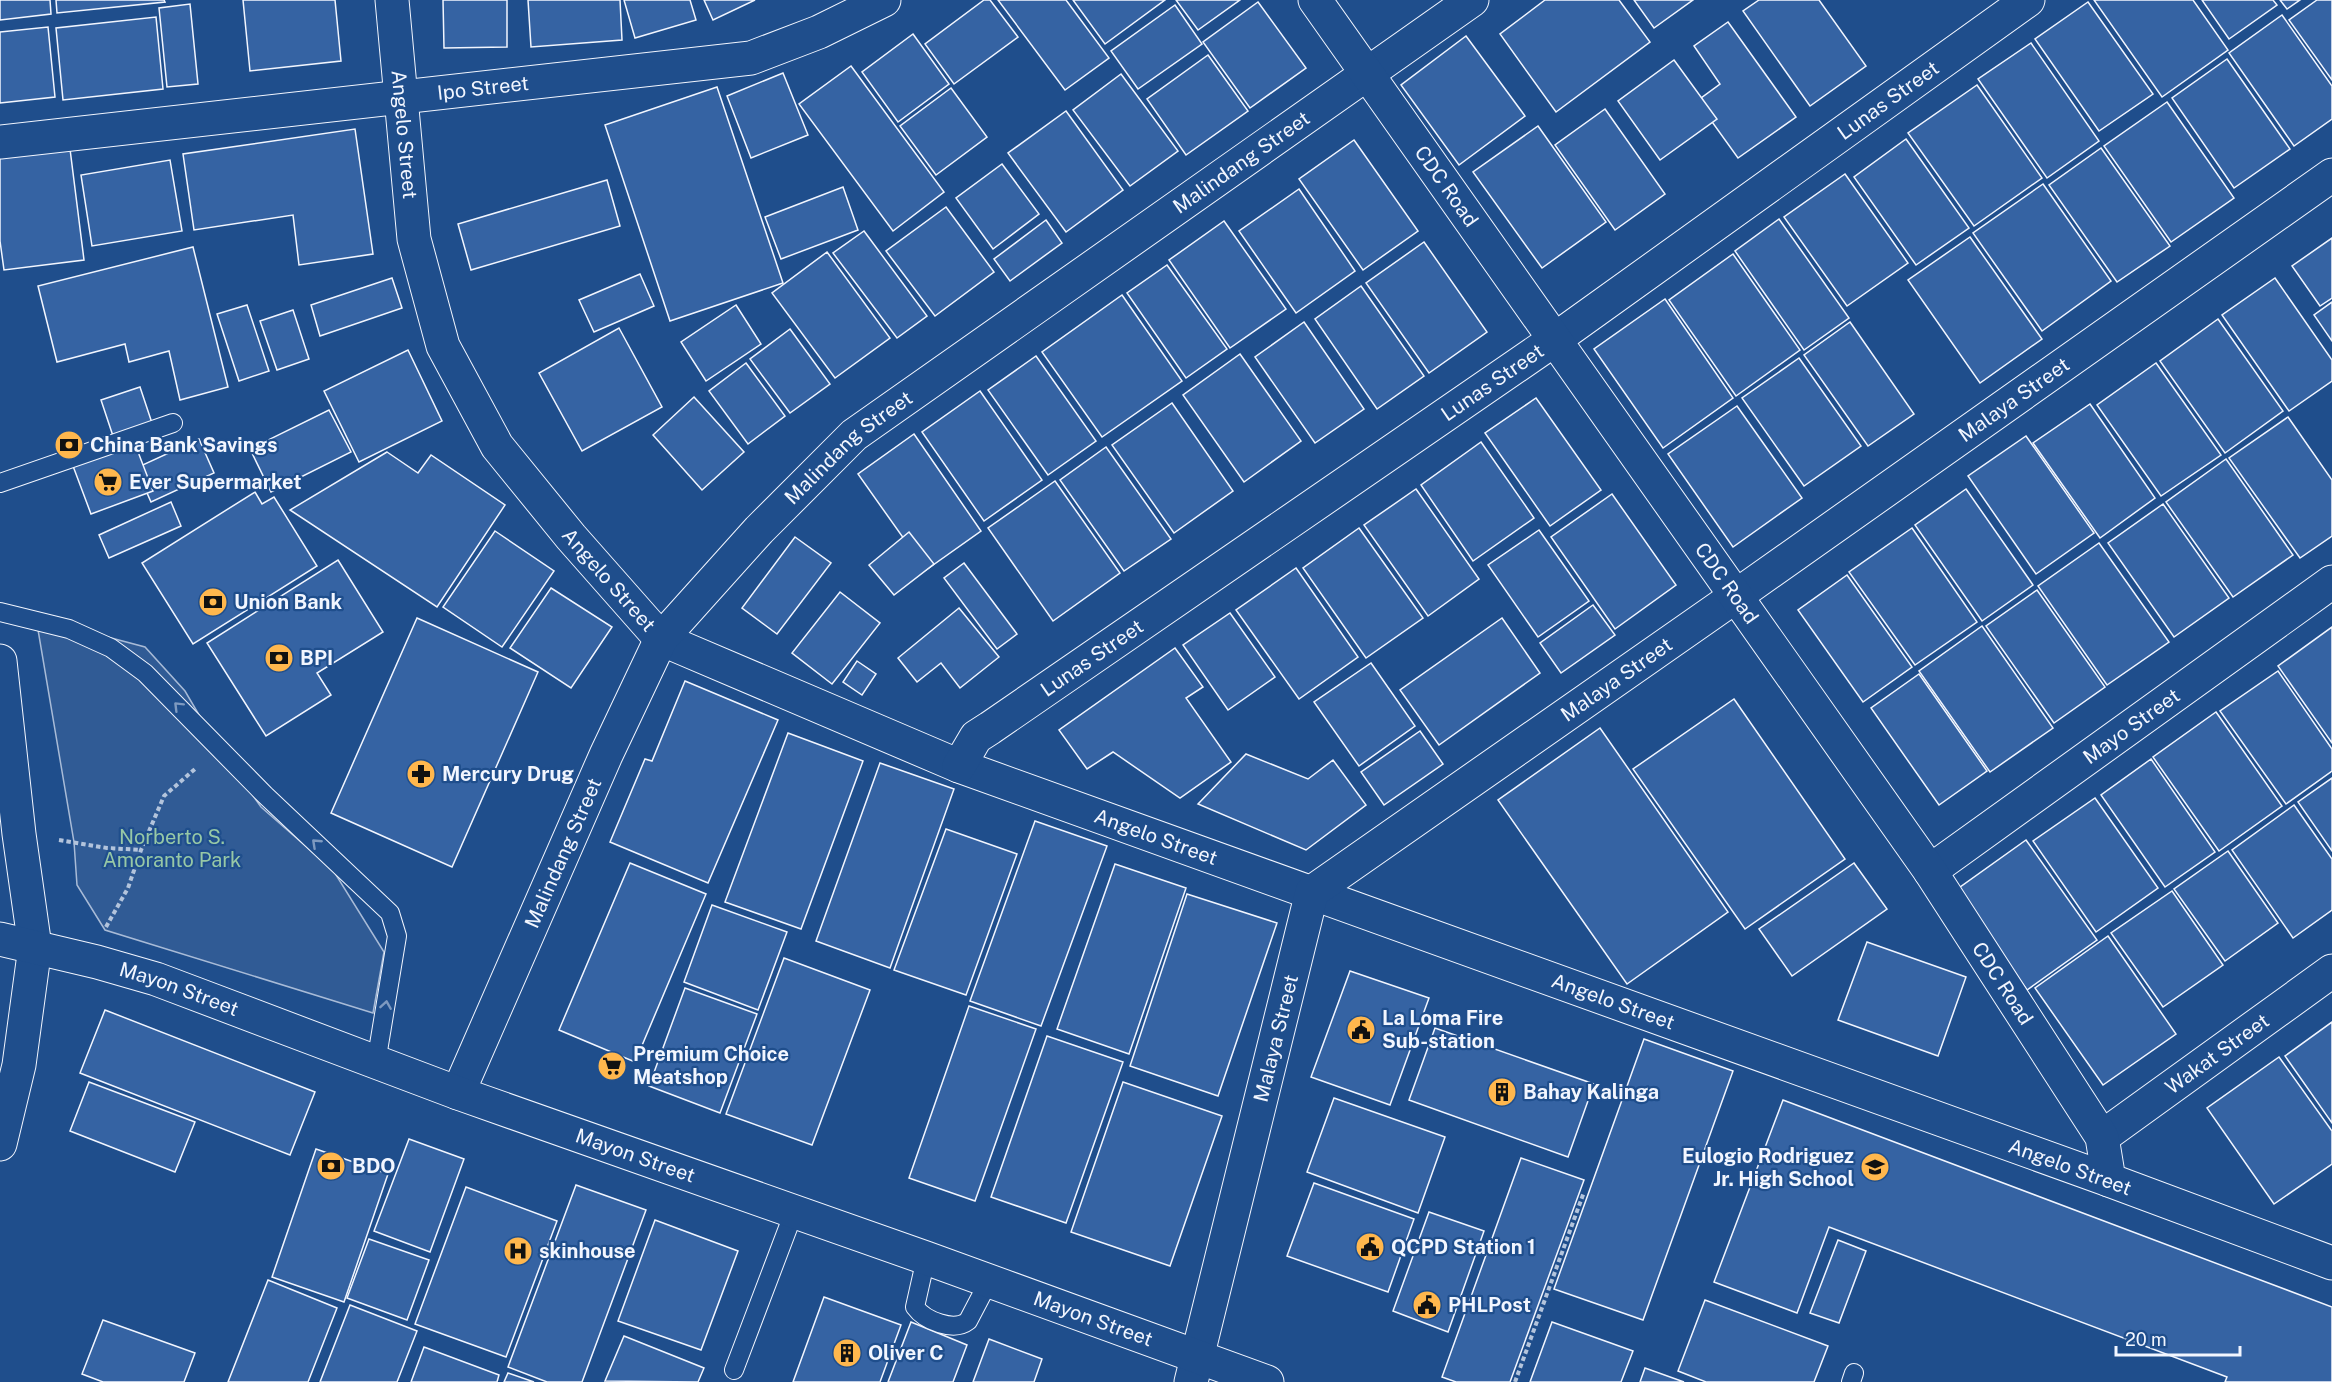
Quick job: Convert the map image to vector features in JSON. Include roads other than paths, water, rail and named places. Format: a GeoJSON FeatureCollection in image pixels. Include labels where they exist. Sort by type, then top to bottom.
{"type":"FeatureCollection","features":[{"type":"Feature","properties":{"kind":"street","name":"Angelo Street"},"geometry":{"type":"LineString","coordinates":[[392,0],[414,239],[443,346],[497,446],[571,537],[661,639],[958,766],[2109,1180],[2332,1263]]}},
{"type":"Feature","properties":{"kind":"street","name":"Ipo Street"},"geometry":{"type":"LineString","coordinates":[[0,142],[751,58],[819,32],[884,0]]}},
{"type":"Feature","properties":{"kind":"street","name":"CDC Road"},"geometry":{"type":"LineString","coordinates":[[1315,0],[1929,871],[2102,1137],[2109,1180]]}},
{"type":"Feature","properties":{"kind":"street","name":"Malindang Street"},"geometry":{"type":"LineString","coordinates":[[458,1093],[606,755],[661,639],[759,530],[854,435],[1472,0]]}},
{"type":"Feature","properties":{"kind":"street","name":"Lunas Street"},"geometry":{"type":"LineString","coordinates":[[958,766],[967,749],[983,732],[1554,340],[2028,0]]}},
{"type":"Feature","properties":{"kind":"street","name":"Malaya Street"},"geometry":{"type":"LineString","coordinates":[[1194,1369],[1312,892],[2332,175]]}},
{"type":"Feature","properties":{"kind":"street","name":"Mayo Street"},"geometry":{"type":"LineString","coordinates":[[1929,871],[2332,582]]}},
{"type":"Feature","properties":{"kind":"street"},"geometry":{"type":"LineString","coordinates":[[0,661],[19,834],[35,947],[19,1065],[0,1144]]}},
{"type":"Feature","properties":{"kind":"street","name":"Mayon Street"},"geometry":{"type":"LineString","coordinates":[[0,939],[97,962],[156,979],[458,1093],[989,1281],[1194,1369],[1267,1382]]}},
{"type":"Feature","properties":{"kind":"street","name":"Wakat Street"},"geometry":{"type":"LineString","coordinates":[[2102,1137],[2332,971]]}},
{"type":"Feature","properties":{"kind":"lane"},"geometry":{"type":"LineString","coordinates":[[0,483],[173,423]]}},
{"type":"Feature","properties":{"kind":"lane"},"geometry":{"type":"LineString","coordinates":[[0,612],[69,629],[111,648],[145,673],[219,749],[390,913],[397,936],[376,1063]]}},
{"type":"Feature","properties":{"kind":"lane"},"geometry":{"type":"LineString","coordinates":[[734,1370],[794,1212]]}},
{"type":"Feature","properties":{"kind":"lane"},"geometry":{"type":"LineString","coordinates":[[926,1258],[915,1307],[926,1318],[957,1326],[964,1325],[989,1281]]}},
{"type":"Feature","properties":{"kind":"place","name":"China Bank Savings"},"geometry":{"type":"Point","coordinates":[69,445]}},
{"type":"Feature","properties":{"kind":"place","name":"Ever Supermarket"},"geometry":{"type":"Point","coordinates":[108,482]}},
{"type":"Feature","properties":{"kind":"place","name":"Union Bank"},"geometry":{"type":"Point","coordinates":[213,602]}},
{"type":"Feature","properties":{"kind":"place","name":"BPI"},"geometry":{"type":"Point","coordinates":[279,658]}},
{"type":"Feature","properties":{"kind":"place","name":"Mercury Drug"},"geometry":{"type":"Point","coordinates":[421,774]}},
{"type":"Feature","properties":{"kind":"place","name":"La Loma Fire Sub-station"},"geometry":{"type":"Point","coordinates":[1361,1030]}},
{"type":"Feature","properties":{"kind":"place","name":"Premium Choice Meatshop"},"geometry":{"type":"Point","coordinates":[612,1066]}},
{"type":"Feature","properties":{"kind":"place","name":"Bahay Kalinga"},"geometry":{"type":"Point","coordinates":[1502,1092]}},
{"type":"Feature","properties":{"kind":"place","name":"BDO"},"geometry":{"type":"Point","coordinates":[331,1166]}},
{"type":"Feature","properties":{"kind":"place","name":"Eulogio Rodriguez Jr. High School"},"geometry":{"type":"Point","coordinates":[1875,1167]}},
{"type":"Feature","properties":{"kind":"place","name":"QCPD Station 1"},"geometry":{"type":"Point","coordinates":[1370,1247]}},
{"type":"Feature","properties":{"kind":"place","name":"skinhouse"},"geometry":{"type":"Point","coordinates":[518,1251]}},
{"type":"Feature","properties":{"kind":"place","name":"PHLPost"},"geometry":{"type":"Point","coordinates":[1427,1305]}},
{"type":"Feature","properties":{"kind":"place","name":"Oliver C"},"geometry":{"type":"Point","coordinates":[847,1353]}},
{"type":"Feature","properties":{"kind":"park label","name":"Norberto S. Amoranto Park"},"geometry":{"type":"Point","coordinates":[172,848]}}]}
